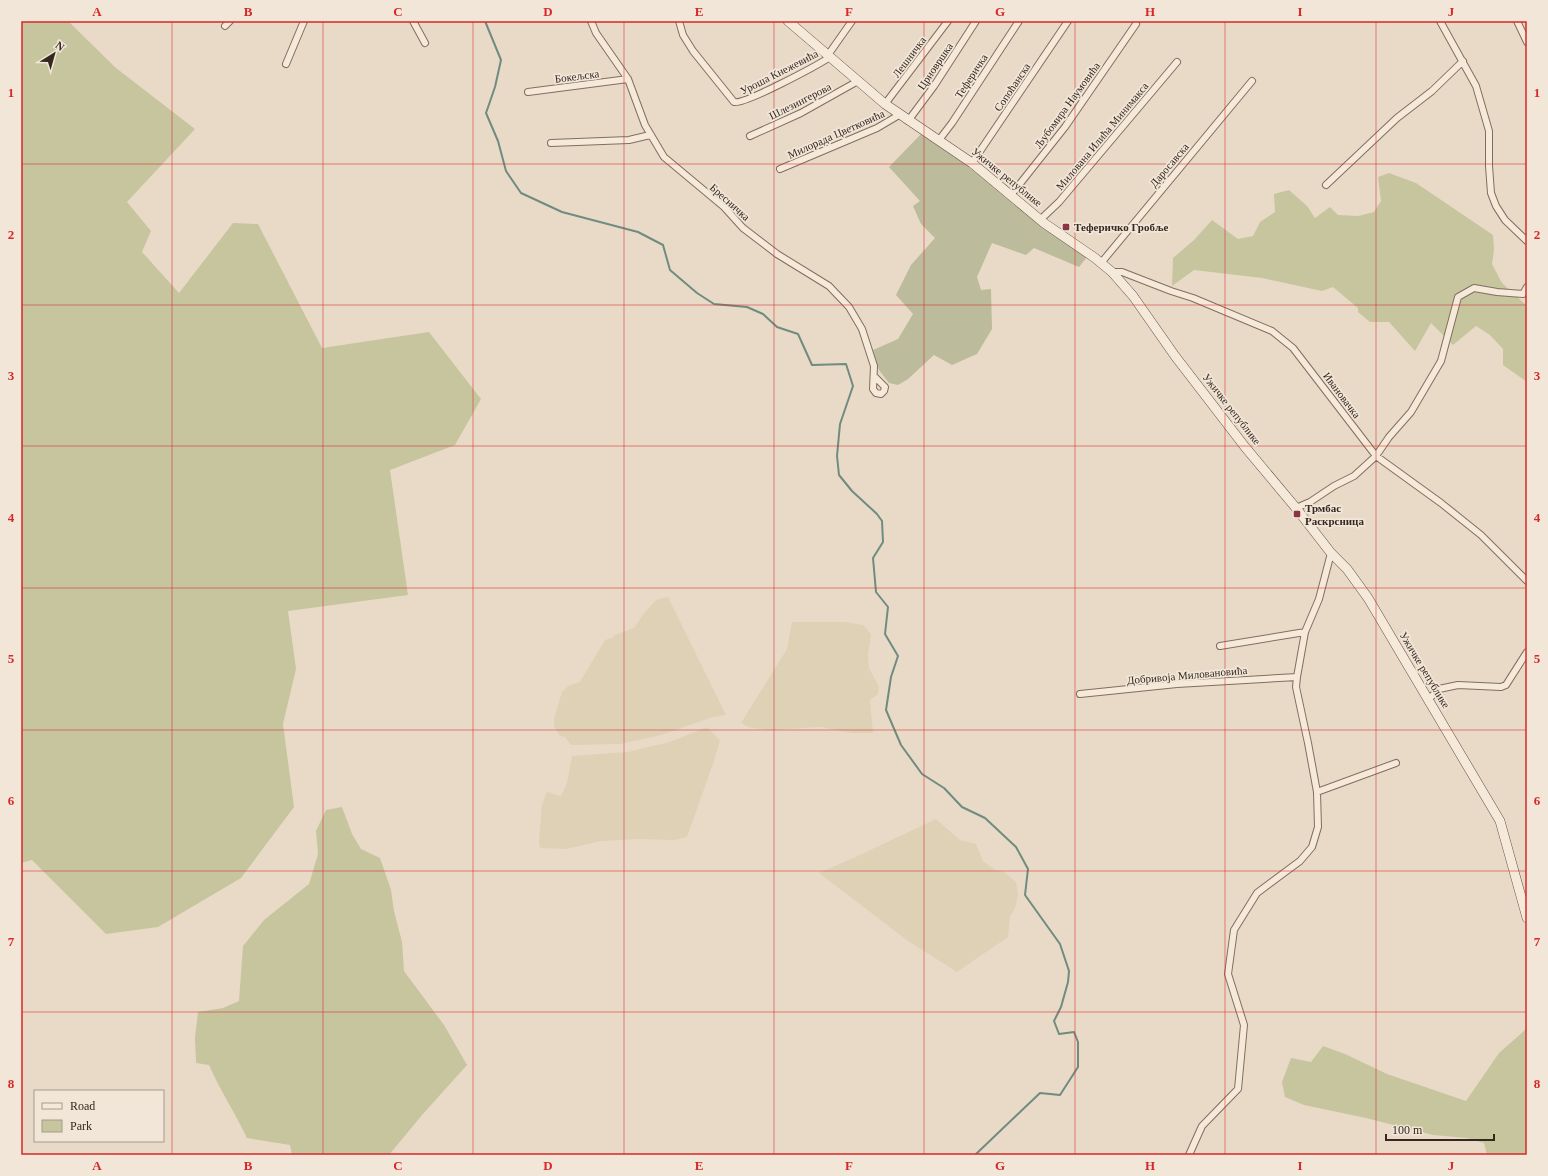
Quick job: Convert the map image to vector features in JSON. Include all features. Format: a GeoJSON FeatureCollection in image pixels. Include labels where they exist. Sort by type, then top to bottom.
{"type":"FeatureCollection","features":[{"type":"Feature","properties":{"kind":"street"},"geometry":{"type":"LineString","coordinates":[[225,26],[230,21]]}},
{"type":"Feature","properties":{"kind":"street"},"geometry":{"type":"LineString","coordinates":[[286,64],[304,21]]}},
{"type":"Feature","properties":{"kind":"street"},"geometry":{"type":"LineString","coordinates":[[413,21],[425,42]]}},
{"type":"Feature","properties":{"kind":"street","name":"Бресничка"},"geometry":{"type":"LineString","coordinates":[[591,21],[596,33],[628,79],[650,135],[658,149],[668,161],[724,207],[744,228],[777,254],[821,280],[838,295],[849,307],[862,329],[874,366],[874,376]]}},
{"type":"Feature","properties":{"kind":"street","name":"Уроша Кнежевића"},"geometry":{"type":"LineString","coordinates":[[679,21],[683,34],[698,59],[734,102],[737,103],[759,94],[815,66],[829,56]]}},
{"type":"Feature","properties":{"kind":"street","name":"Ужичке републике"},"geometry":{"type":"LineString","coordinates":[[788,21],[898,115],[939,140],[972,163],[1040,220],[1101,262],[1133,296],[1175,356],[1245,447],[1358,584],[1429,699],[1500,821],[1527,918]]}},
{"type":"Feature","properties":{"kind":"street"},"geometry":{"type":"LineString","coordinates":[[829,56],[852,21]]}},
{"type":"Feature","properties":{"kind":"street","name":"Лешничка"},"geometry":{"type":"LineString","coordinates":[[885,104],[948,21]]}},
{"type":"Feature","properties":{"kind":"street","name":"Црновршка"},"geometry":{"type":"LineString","coordinates":[[908,121],[934,86],[976,21]]}},
{"type":"Feature","properties":{"kind":"street","name":"Теферичка"},"geometry":{"type":"LineString","coordinates":[[939,140],[960,112],[1019,21]]}},
{"type":"Feature","properties":{"kind":"street","name":"Сопоћанска"},"geometry":{"type":"LineString","coordinates":[[972,163],[1068,21]]}},
{"type":"Feature","properties":{"kind":"street"},"geometry":{"type":"LineString","coordinates":[[1440,21],[1476,86],[1489,131],[1491,193],[1496,206],[1505,220],[1527,241]]}},
{"type":"Feature","properties":{"kind":"street"},"geometry":{"type":"LineString","coordinates":[[1517,21],[1527,42]]}},
{"type":"Feature","properties":{"kind":"street","name":"Љубомира Наумовића"},"geometry":{"type":"LineString","coordinates":[[1011,195],[1065,127],[1136,24]]}},
{"type":"Feature","properties":{"kind":"street"},"geometry":{"type":"LineString","coordinates":[[1326,185],[1397,118],[1432,91],[1463,61]]}},
{"type":"Feature","properties":{"kind":"street","name":"Милована Илића Минимакса"},"geometry":{"type":"LineString","coordinates":[[1040,220],[1059,202],[1177,62]]}},
{"type":"Feature","properties":{"kind":"street","name":"Бокељска"},"geometry":{"type":"LineString","coordinates":[[528,92],[628,79]]}},
{"type":"Feature","properties":{"kind":"street","name":"Шлезингерова"},"geometry":{"type":"LineString","coordinates":[[750,136],[801,113],[858,81]]}},
{"type":"Feature","properties":{"kind":"street","name":"Даросавска"},"geometry":{"type":"LineString","coordinates":[[1101,262],[1252,81]]}},
{"type":"Feature","properties":{"kind":"street","name":"Милорада Цветковића"},"geometry":{"type":"LineString","coordinates":[[780,169],[877,128],[898,115]]}},
{"type":"Feature","properties":{"kind":"street"},"geometry":{"type":"LineString","coordinates":[[551,143],[629,140],[650,135]]}},
{"type":"Feature","properties":{"kind":"street","name":"Ивановачка"},"geometry":{"type":"LineString","coordinates":[[1112,272],[1122,272],[1156,286],[1193,298],[1272,331],[1293,348],[1376,456],[1481,535],[1527,580]]}},
{"type":"Feature","properties":{"kind":"street"},"geometry":{"type":"LineString","coordinates":[[1296,508],[1310,502],[1334,486],[1354,476],[1376,456],[1411,412],[1441,361],[1458,297],[1474,288],[1523,294],[1527,287]]}},
{"type":"Feature","properties":{"kind":"street"},"geometry":{"type":"LineString","coordinates":[[1188,1155],[1202,1126],[1238,1089],[1244,1025],[1228,974],[1234,930],[1257,894],[1300,861],[1312,847],[1318,828],[1317,792],[1296,687],[1305,632],[1319,599],[1331,553]]}},
{"type":"Feature","properties":{"kind":"street"},"geometry":{"type":"LineString","coordinates":[[1220,646],[1305,632]]}},
{"type":"Feature","properties":{"kind":"street"},"geometry":{"type":"LineString","coordinates":[[1429,699],[1439,689],[1458,684],[1501,687],[1506,685],[1527,652]]}},
{"type":"Feature","properties":{"kind":"street","name":"Добривоја Миловановића"},"geometry":{"type":"LineString","coordinates":[[1080,694],[1177,684],[1297,677]]}},
{"type":"Feature","properties":{"kind":"street"},"geometry":{"type":"LineString","coordinates":[[1317,792],[1396,764]]}},
{"type":"Feature","properties":{"kind":"shaded area"},"geometry":{"type":"Polygon","coordinates":[[[668,597],[726,715],[713,717],[661,735],[620,744],[571,745],[565,737],[560,736],[554,727],[554,718],[562,692],[568,686],[580,682],[605,640],[634,628],[644,613],[656,600],[668,597]]]}},
{"type":"Feature","properties":{"kind":"shaded area"},"geometry":{"type":"Polygon","coordinates":[[[792,622],[845,622],[863,625],[871,634],[868,655],[869,668],[879,687],[878,694],[870,700],[873,733],[853,733],[820,727],[768,730],[748,727],[741,723],[787,649],[792,622]]]}},
{"type":"Feature","properties":{"kind":"shaded area"},"geometry":{"type":"Polygon","coordinates":[[[707,727],[720,740],[687,837],[674,840],[639,839],[601,841],[566,849],[540,848],[539,842],[542,805],[547,792],[561,796],[567,783],[572,756],[628,752],[670,742],[707,727]]]}},
{"type":"Feature","properties":{"kind":"shaded area"},"geometry":{"type":"Polygon","coordinates":[[[936,819],[960,840],[976,844],[983,861],[995,870],[1004,872],[1016,882],[1018,895],[1015,908],[1010,916],[1008,937],[957,972],[908,941],[819,873],[936,819]]]}},
{"type":"Feature","properties":{"kind":"green space"},"geometry":{"type":"Polygon","coordinates":[[[21,21],[68,21],[116,68],[195,129],[127,202],[151,231],[142,252],[179,293],[233,223],[258,224],[322,348],[429,332],[481,399],[455,445],[390,470],[408,595],[288,611],[296,669],[283,724],[294,807],[241,878],[158,927],[106,934],[32,860],[21,863],[21,21]]]}},
{"type":"Feature","properties":{"kind":"green space"},"geometry":{"type":"Polygon","coordinates":[[[921,134],[940,145],[1087,257],[1079,267],[1034,248],[1026,255],[992,243],[977,277],[981,290],[991,289],[992,329],[977,354],[952,365],[934,355],[908,379],[898,385],[889,383],[879,370],[873,350],[898,339],[913,314],[896,295],[911,265],[935,238],[921,224],[913,206],[920,201],[889,167],[921,134]]]}},
{"type":"Feature","properties":{"kind":"green space"},"geometry":{"type":"Polygon","coordinates":[[[1389,173],[1416,183],[1493,235],[1494,250],[1492,264],[1502,283],[1527,306],[1527,382],[1503,365],[1503,349],[1490,335],[1476,326],[1453,345],[1431,323],[1415,351],[1389,322],[1370,322],[1358,312],[1358,308],[1333,287],[1322,291],[1262,278],[1194,270],[1172,286],[1173,258],[1194,240],[1212,220],[1238,239],[1253,236],[1260,222],[1275,212],[1274,194],[1289,190],[1307,206],[1315,218],[1330,207],[1338,215],[1358,216],[1374,212],[1381,201],[1378,177],[1389,173]]]}},
{"type":"Feature","properties":{"kind":"green space"},"geometry":{"type":"Polygon","coordinates":[[[342,807],[352,834],[361,849],[380,858],[391,890],[394,911],[402,942],[404,971],[444,1025],[467,1065],[422,1115],[389,1155],[292,1155],[290,1145],[247,1138],[209,1065],[196,1063],[195,1038],[198,1012],[223,1008],[239,1001],[243,946],[264,920],[309,884],[318,854],[316,831],[326,810],[342,807]]]}},
{"type":"Feature","properties":{"kind":"green space"},"geometry":{"type":"Polygon","coordinates":[[[1527,1026],[1527,1155],[1487,1155],[1484,1143],[1467,1138],[1433,1135],[1366,1118],[1304,1105],[1285,1097],[1282,1082],[1291,1058],[1311,1062],[1323,1046],[1345,1054],[1387,1074],[1466,1101],[1499,1053],[1524,1031],[1527,1026]]]}},
{"type":"Feature","properties":{"kind":"waterway"},"geometry":{"type":"LineString","coordinates":[[485,21],[501,60],[495,87],[486,113],[498,141],[506,171],[521,193],[562,212],[638,232],[663,245],[670,270],[697,293],[714,304],[747,307],[763,314],[777,327],[798,334],[812,365],[846,364],[853,386],[840,424],[837,456],[839,475],[852,491],[877,514],[882,521],[883,542],[873,558],[876,592],[888,607],[885,634],[898,656],[891,677],[886,710],[901,745],[922,774],[944,788],[962,807],[985,818],[1016,847],[1028,869],[1025,895],[1060,944],[1069,971],[1068,982],[1061,1007],[1054,1021],[1059,1034],[1074,1032],[1078,1042],[1078,1067],[1060,1095],[1040,1093],[975,1155]]}},
{"type":"Feature","properties":{"kind":"place","name":"Теферичко Гробље"},"geometry":{"type":"Point","coordinates":[1066,227]}},
{"type":"Feature","properties":{"kind":"place","name":"Трмбас Раскрсница"},"geometry":{"type":"Point","coordinates":[1297,514]}}]}
